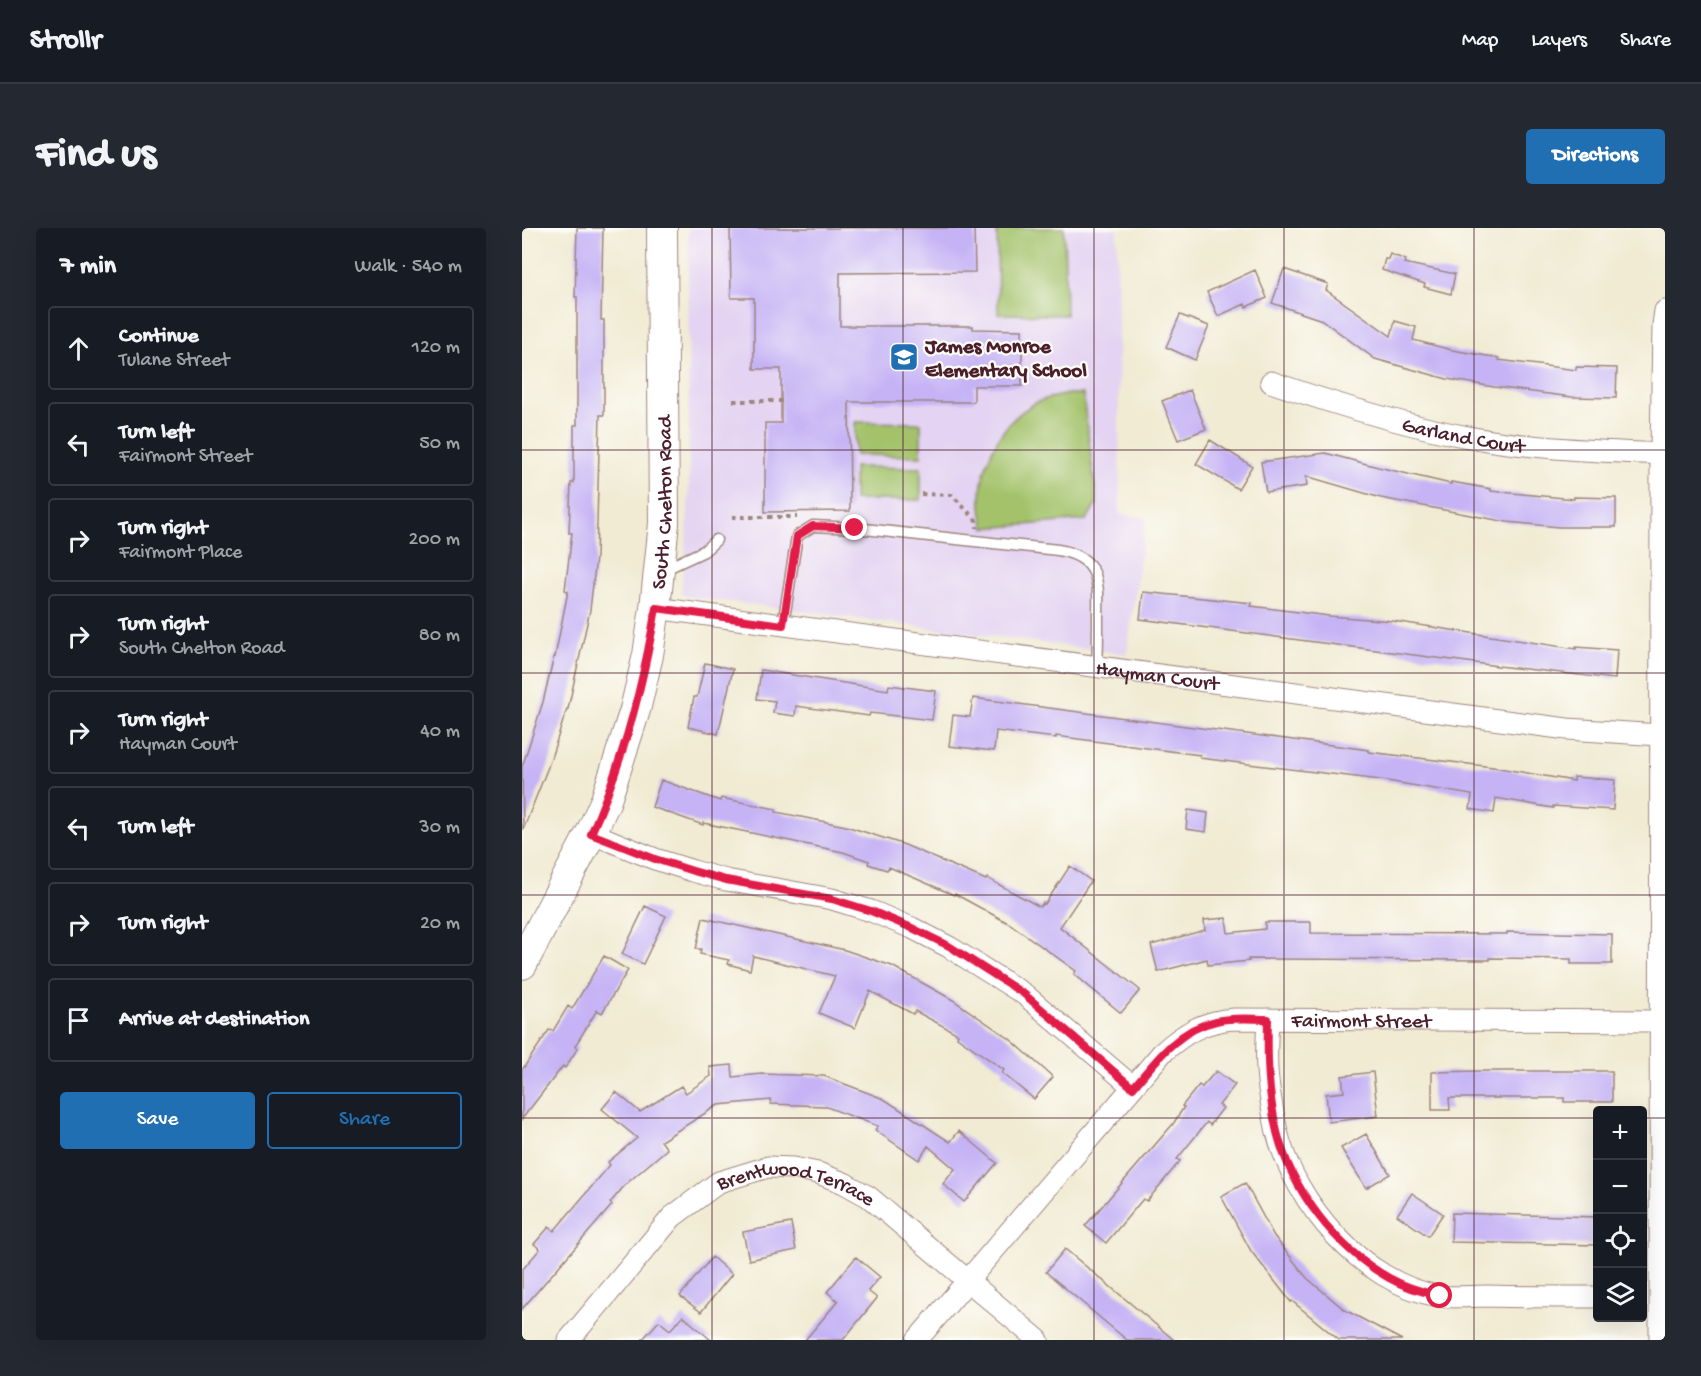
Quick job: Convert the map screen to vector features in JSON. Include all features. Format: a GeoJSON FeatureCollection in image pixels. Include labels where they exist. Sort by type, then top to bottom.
{"type":"FeatureCollection","features":[{"type":"Feature","properties":{"kind":"main road","name":"South Chelton Road"},"geometry":{"type":"LineString","coordinates":[[522,964],[606,801],[635,710],[648,655],[656,608],[664,523],[662,228]]}},
{"type":"Feature","properties":{"kind":"street"},"geometry":{"type":"LineString","coordinates":[[1660,1340],[1656,1298],[1662,1238],[1660,735],[1661,454],[1665,311]]}},
{"type":"Feature","properties":{"kind":"street","name":"Garland Court"},"geometry":{"type":"LineString","coordinates":[[1271,382],[1329,403],[1474,438],[1597,451],[1661,454]]}},
{"type":"Feature","properties":{"kind":"street","name":"Hayman Court"},"geometry":{"type":"LineString","coordinates":[[656,608],[1568,729],[1660,735]]}},
{"type":"Feature","properties":{"kind":"street"},"geometry":{"type":"LineString","coordinates":[[591,834],[693,871],[726,880],[832,899],[871,911],[912,928],[949,946],[1024,994],[1133,1088]]}},
{"type":"Feature","properties":{"kind":"street"},"geometry":{"type":"LineString","coordinates":[[1268,1019],[1267,1069],[1278,1134],[1289,1164],[1305,1194],[1323,1221],[1343,1244],[1388,1278],[1414,1290],[1440,1296],[1593,1297]]}},
{"type":"Feature","properties":{"kind":"street","name":"Fairmont Street"},"geometry":{"type":"LineString","coordinates":[[916,1340],[1162,1053],[1179,1038],[1197,1027],[1217,1020],[1268,1019],[1660,1022]]}},
{"type":"Feature","properties":{"kind":"street","name":"Brentwood Terrace"},"geometry":{"type":"LineString","coordinates":[[570,1340],[672,1217],[719,1182],[768,1167],[793,1168],[818,1173],[869,1197],[1038,1340]]}},
{"type":"Feature","properties":{"kind":"lane"},"geometry":{"type":"LineString","coordinates":[[783,625],[797,536],[813,526],[855,528],[1058,550],[1074,553],[1087,561],[1099,586],[1097,667]]}},
{"type":"Feature","properties":{"kind":"lane"},"geometry":{"type":"LineString","coordinates":[[660,572],[704,551],[716,540]]}},
{"type":"Feature","properties":{"kind":"path"},"geometry":{"type":"LineString","coordinates":[[734,401],[782,401]]}},
{"type":"Feature","properties":{"kind":"path"},"geometry":{"type":"LineString","coordinates":[[921,494],[952,495],[976,520],[977,529]]}},
{"type":"Feature","properties":{"kind":"shaded area","name":"James Monroe Elementary School"},"geometry":{"type":"Polygon","coordinates":[[[688,228],[1117,228],[1120,514],[1146,518],[1127,654],[685,596],[681,593],[689,486],[688,228]]]}},
{"type":"Feature","properties":{"kind":"green space"},"geometry":{"type":"Polygon","coordinates":[[[997,228],[1064,228],[1066,315],[998,314],[997,228]]]}},
{"type":"Feature","properties":{"kind":"green space"},"geometry":{"type":"Polygon","coordinates":[[[1068,394],[1083,394],[1097,504],[1086,520],[985,528],[981,505],[983,476],[993,448],[1001,435],[1020,413],[1032,405],[1045,399],[1068,394]]]}},
{"type":"Feature","properties":{"kind":"green space"},"geometry":{"type":"Polygon","coordinates":[[[855,422],[921,423],[921,456],[855,455],[855,422]]]}},
{"type":"Feature","properties":{"kind":"green space"},"geometry":{"type":"Polygon","coordinates":[[[854,467],[921,468],[921,500],[854,500],[854,467]]]}},
{"type":"Feature","properties":{"kind":"building"},"geometry":{"type":"Polygon","coordinates":[[[577,228],[603,228],[601,320],[604,320],[604,415],[600,415],[596,558],[590,610],[568,709],[523,830],[522,767],[555,657],[568,591],[565,590],[572,533],[569,533],[571,483],[574,483],[574,425],[577,425],[577,297],[575,297],[577,228]]]}},
{"type":"Feature","properties":{"kind":"building","name":"James Monroe Elementary School"},"geometry":{"type":"Polygon","coordinates":[[[730,228],[974,228],[975,272],[840,273],[840,326],[973,326],[973,329],[1022,330],[1022,386],[974,386],[974,402],[849,402],[850,511],[765,512],[765,423],[781,423],[781,369],[754,369],[754,298],[731,298],[730,228]]]}},
{"type":"Feature","properties":{"kind":"building"},"geometry":{"type":"Polygon","coordinates":[[[1390,254],[1406,260],[1404,263],[1455,274],[1451,294],[1424,287],[1425,284],[1382,270],[1385,259],[1388,259],[1390,254]]]}},
{"type":"Feature","properties":{"kind":"building"},"geometry":{"type":"Polygon","coordinates":[[[1284,269],[1328,284],[1326,290],[1391,336],[1395,321],[1416,327],[1413,340],[1499,358],[1499,360],[1576,370],[1576,367],[1617,368],[1616,398],[1572,397],[1494,387],[1447,379],[1375,359],[1322,320],[1272,303],[1284,269]]]}},
{"type":"Feature","properties":{"kind":"building"},"geometry":{"type":"Polygon","coordinates":[[[1255,270],[1267,298],[1246,307],[1245,304],[1218,316],[1207,292],[1255,270]]]}},
{"type":"Feature","properties":{"kind":"building"},"geometry":{"type":"Polygon","coordinates":[[[1180,315],[1209,326],[1195,360],[1166,347],[1180,315]]]}},
{"type":"Feature","properties":{"kind":"building"},"geometry":{"type":"Polygon","coordinates":[[[1190,390],[1206,429],[1178,440],[1162,401],[1190,390]]]}},
{"type":"Feature","properties":{"kind":"building"},"geometry":{"type":"Polygon","coordinates":[[[1210,440],[1252,466],[1238,489],[1196,464],[1210,440]]]}},
{"type":"Feature","properties":{"kind":"building"},"geometry":{"type":"Polygon","coordinates":[[[1325,453],[1451,484],[1451,482],[1491,489],[1491,491],[1574,499],[1574,497],[1616,498],[1616,527],[1559,527],[1507,522],[1381,498],[1306,476],[1307,486],[1266,492],[1261,462],[1325,453]]]}},
{"type":"Feature","properties":{"kind":"building"},"geometry":{"type":"Polygon","coordinates":[[[1143,592],[1252,603],[1251,606],[1329,616],[1393,621],[1576,649],[1576,647],[1617,650],[1615,679],[1140,619],[1143,592]]]}},
{"type":"Feature","properties":{"kind":"building"},"geometry":{"type":"Polygon","coordinates":[[[705,663],[733,669],[718,734],[688,727],[694,697],[697,697],[705,663]]]}},
{"type":"Feature","properties":{"kind":"building"},"geometry":{"type":"Polygon","coordinates":[[[761,670],[888,690],[889,685],[936,691],[932,720],[870,713],[869,716],[796,706],[795,716],[773,713],[775,701],[757,699],[761,670]]]}},
{"type":"Feature","properties":{"kind":"building"},"geometry":{"type":"Polygon","coordinates":[[[973,698],[1493,767],[1574,781],[1574,777],[1615,780],[1613,810],[1553,806],[1553,808],[1496,798],[1494,813],[1470,809],[1472,795],[1381,780],[1200,758],[1200,755],[1056,736],[1056,738],[996,731],[994,751],[949,746],[953,715],[970,717],[973,698]]]}},
{"type":"Feature","properties":{"kind":"building"},"geometry":{"type":"Polygon","coordinates":[[[661,780],[720,801],[721,798],[776,809],[776,812],[846,826],[905,845],[986,880],[987,878],[1040,907],[1043,903],[1045,904],[1070,866],[1091,881],[1060,927],[1140,990],[1121,1013],[1074,974],[1076,971],[1010,924],[955,894],[889,867],[887,870],[868,864],[869,861],[843,852],[703,823],[703,825],[652,807],[661,780]]]}},
{"type":"Feature","properties":{"kind":"building"},"geometry":{"type":"Polygon","coordinates":[[[1188,810],[1208,813],[1206,832],[1186,829],[1188,810]]]}},
{"type":"Feature","properties":{"kind":"building"},"geometry":{"type":"Polygon","coordinates":[[[645,906],[666,916],[643,964],[622,954],[645,906]]]}},
{"type":"Feature","properties":{"kind":"building"},"geometry":{"type":"Polygon","coordinates":[[[703,918],[845,950],[892,966],[953,1000],[1010,1039],[1053,1077],[1034,1099],[1002,1073],[1004,1070],[957,1037],[958,1034],[870,991],[855,1028],[819,1013],[835,976],[753,956],[750,970],[728,964],[729,960],[700,954],[701,949],[696,949],[703,918]]]}},
{"type":"Feature","properties":{"kind":"building"},"geometry":{"type":"Polygon","coordinates":[[[1226,918],[1228,933],[1265,929],[1265,922],[1311,922],[1311,933],[1612,934],[1612,964],[1571,964],[1571,959],[1490,958],[1490,960],[1248,959],[1249,961],[1208,965],[1207,959],[1158,972],[1151,945],[1205,930],[1204,920],[1226,918]]]}},
{"type":"Feature","properties":{"kind":"building"},"geometry":{"type":"Polygon","coordinates":[[[604,956],[628,970],[602,1013],[597,1010],[575,1046],[578,1048],[565,1068],[563,1066],[522,1119],[522,1070],[549,1030],[553,1031],[568,1006],[572,1009],[604,956]]]}},
{"type":"Feature","properties":{"kind":"building"},"geometry":{"type":"Polygon","coordinates":[[[732,1065],[733,1077],[762,1074],[824,1076],[884,1099],[950,1142],[959,1131],[997,1163],[964,1202],[943,1184],[955,1169],[928,1146],[919,1160],[875,1130],[878,1126],[824,1106],[771,1104],[771,1100],[718,1105],[661,1141],[667,1149],[626,1184],[610,1203],[612,1205],[522,1309],[522,1270],[540,1249],[534,1244],[549,1227],[554,1231],[610,1165],[608,1162],[637,1138],[602,1109],[616,1092],[640,1112],[681,1086],[686,1093],[711,1076],[710,1067],[732,1065]]]}},
{"type":"Feature","properties":{"kind":"building"},"geometry":{"type":"Polygon","coordinates":[[[1216,1071],[1235,1085],[1219,1105],[1223,1108],[1210,1125],[1207,1122],[1177,1159],[1180,1161],[1147,1201],[1143,1199],[1106,1243],[1085,1226],[1173,1124],[1184,1107],[1182,1106],[1199,1085],[1202,1087],[1216,1071]]]}},
{"type":"Feature","properties":{"kind":"building"},"geometry":{"type":"Polygon","coordinates":[[[1612,1071],[1612,1102],[1564,1102],[1564,1098],[1449,1098],[1450,1110],[1432,1110],[1432,1072],[1612,1071]]]}},
{"type":"Feature","properties":{"kind":"building"},"geometry":{"type":"Polygon","coordinates":[[[1373,1072],[1378,1116],[1329,1122],[1326,1094],[1344,1092],[1342,1076],[1373,1072]]]}},
{"type":"Feature","properties":{"kind":"building"},"geometry":{"type":"Polygon","coordinates":[[[1366,1134],[1390,1174],[1366,1188],[1341,1148],[1366,1134]]]}},
{"type":"Feature","properties":{"kind":"building"},"geometry":{"type":"Polygon","coordinates":[[[1245,1183],[1274,1236],[1307,1278],[1345,1310],[1402,1340],[1339,1340],[1291,1302],[1251,1251],[1221,1196],[1245,1183]]]}},
{"type":"Feature","properties":{"kind":"building"},"geometry":{"type":"Polygon","coordinates":[[[1412,1193],[1443,1214],[1428,1236],[1397,1215],[1412,1193]]]}},
{"type":"Feature","properties":{"kind":"building"},"geometry":{"type":"Polygon","coordinates":[[[1452,1213],[1593,1217],[1593,1245],[1451,1242],[1452,1213]]]}},
{"type":"Feature","properties":{"kind":"building"},"geometry":{"type":"Polygon","coordinates":[[[791,1223],[796,1250],[749,1260],[743,1232],[791,1223]]]}},
{"type":"Feature","properties":{"kind":"building"},"geometry":{"type":"Polygon","coordinates":[[[1065,1249],[1174,1340],[1127,1340],[1110,1326],[1046,1272],[1065,1249]]]}},
{"type":"Feature","properties":{"kind":"building"},"geometry":{"type":"Polygon","coordinates":[[[712,1257],[732,1274],[701,1312],[680,1296],[712,1257]]]}},
{"type":"Feature","properties":{"kind":"building"},"geometry":{"type":"Polygon","coordinates":[[[856,1257],[880,1277],[868,1291],[877,1298],[843,1340],[805,1340],[838,1301],[827,1292],[856,1257]]]}},
{"type":"Feature","properties":{"kind":"building"},"geometry":{"type":"Polygon","coordinates":[[[683,1316],[711,1340],[642,1340],[659,1321],[670,1330],[683,1316]]]}},
{"type":"Feature","properties":{"kind":"place","name":"James Monroe Elementary School"},"geometry":{"type":"Point","coordinates":[904,357]}},
{"type":"Feature","properties":{"kind":"route"},"geometry":{"type":"LineString","coordinates":[[855,528],[813,526],[797,536],[783,625],[656,608],[635,710],[606,801],[591,834],[693,871],[726,880],[832,899],[871,911],[912,928],[949,946],[1024,994],[1133,1088],[1162,1053],[1179,1038],[1197,1027],[1217,1020],[1268,1019],[1267,1069],[1278,1134],[1289,1164],[1305,1194],[1323,1221],[1343,1244],[1364,1261],[1388,1278],[1414,1290],[1440,1296]]}}]}
